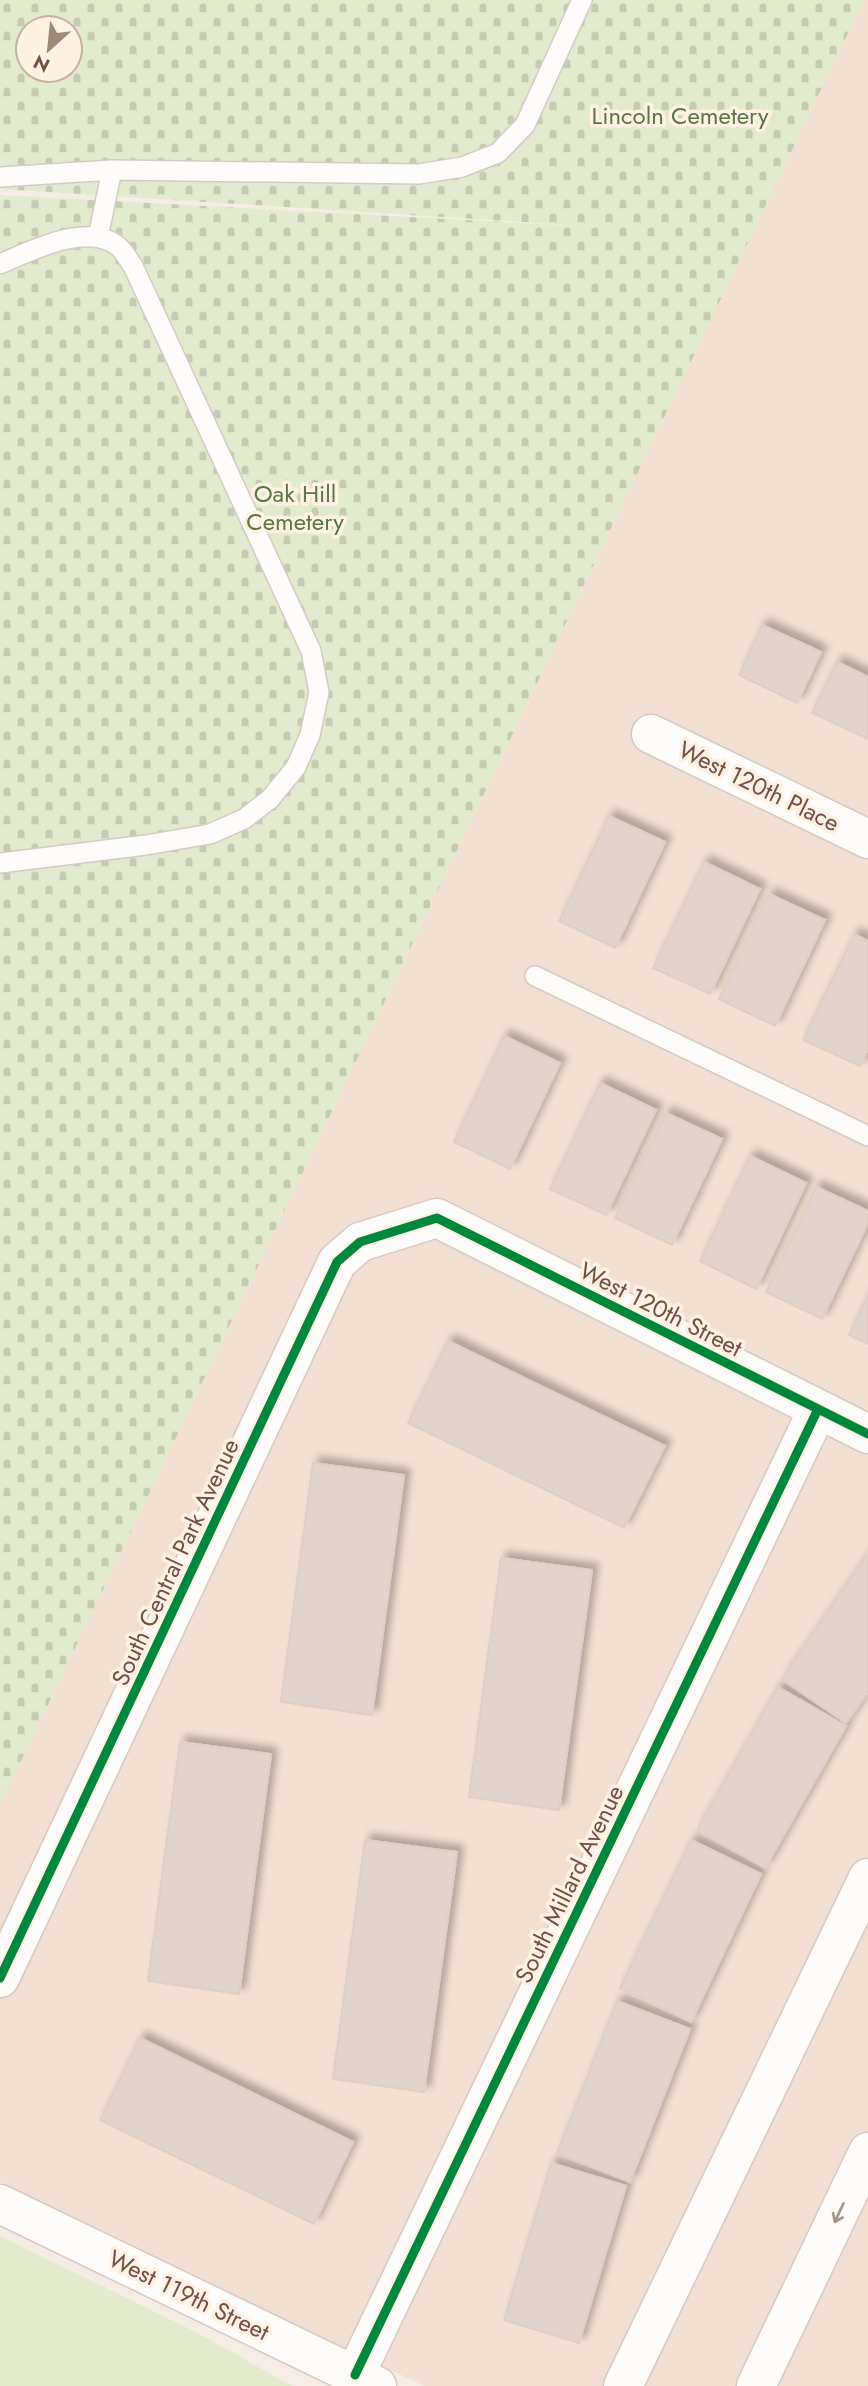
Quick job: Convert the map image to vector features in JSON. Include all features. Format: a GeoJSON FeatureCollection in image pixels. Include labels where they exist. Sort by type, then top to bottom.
{"type":"FeatureCollection","features":[{"type":"Feature","properties":{"kind":"street","name":"West 120th Place"},"geometry":{"type":"LineString","coordinates":[[651,734],[868,839]]}},
{"type":"Feature","properties":{"kind":"street","name":"West 120th Street"},"geometry":{"type":"LineString","coordinates":[[437,1218],[868,1434]]}},
{"type":"Feature","properties":{"kind":"street","name":"South Central Park Avenue"},"geometry":{"type":"LineString","coordinates":[[0,1978],[337,1262],[360,1242],[437,1218]]}},
{"type":"Feature","properties":{"kind":"street","name":"South Millard Avenue"},"geometry":{"type":"LineString","coordinates":[[366,2381],[818,1409]]}},
{"type":"Feature","properties":{"kind":"street"},"geometry":{"type":"LineString","coordinates":[[623,2386],[868,1878]]}},
{"type":"Feature","properties":{"kind":"street"},"geometry":{"type":"LineString","coordinates":[[756,2386],[868,2152]]}},
{"type":"Feature","properties":{"kind":"street","name":"West 119th Street"},"geometry":{"type":"LineString","coordinates":[[0,2204],[366,2381]]}},
{"type":"Feature","properties":{"kind":"lane"},"geometry":{"type":"LineString","coordinates":[[0,177],[112,170],[419,174],[462,167],[498,153],[525,125],[582,0]]}},
{"type":"Feature","properties":{"kind":"lane"},"geometry":{"type":"LineString","coordinates":[[98,237],[112,170]]}},
{"type":"Feature","properties":{"kind":"lane"},"geometry":{"type":"LineString","coordinates":[[0,264],[42,245],[78,237],[98,237],[119,247],[133,266],[311,651],[319,692],[310,735],[296,767],[270,799],[244,818],[210,834],[146,845],[0,863]]}},
{"type":"Feature","properties":{"kind":"lane"},"geometry":{"type":"LineString","coordinates":[[535,976],[868,1136]]}},
{"type":"Feature","properties":{"kind":"shaded area"},"geometry":{"type":"Polygon","coordinates":[[[864,0],[868,0],[868,2386],[424,2386],[0,2181],[0,1805],[864,0]]]}},
{"type":"Feature","properties":{"kind":"green space","name":"Oak Hill Cemetery"},"geometry":{"type":"Polygon","coordinates":[[[0,0],[864,0],[0,1805],[0,195],[615,228],[0,189],[0,0]]]}},
{"type":"Feature","properties":{"kind":"green space"},"geometry":{"type":"Polygon","coordinates":[[[0,2236],[196,2332],[292,2386],[0,2386],[0,2236]]]}},
{"type":"Feature","properties":{"kind":"building"},"geometry":{"type":"Polygon","coordinates":[[[762,625],[821,652],[797,703],[739,675],[762,625]]]}},
{"type":"Feature","properties":{"kind":"building"},"geometry":{"type":"Polygon","coordinates":[[[837,662],[868,677],[868,739],[812,713],[837,662]]]}},
{"type":"Feature","properties":{"kind":"building"},"geometry":{"type":"Polygon","coordinates":[[[609,816],[665,842],[615,948],[559,921],[609,816]]]}},
{"type":"Feature","properties":{"kind":"building"},"geometry":{"type":"Polygon","coordinates":[[[704,862],[760,889],[710,994],[653,968],[704,862]]]}},
{"type":"Feature","properties":{"kind":"building"},"geometry":{"type":"Polygon","coordinates":[[[769,894],[825,920],[775,1026],[719,999],[769,894]]]}},
{"type":"Feature","properties":{"kind":"building"},"geometry":{"type":"Polygon","coordinates":[[[854,934],[868,941],[868,1048],[860,1066],[803,1040],[854,934]]]}},
{"type":"Feature","properties":{"kind":"building"},"geometry":{"type":"Polygon","coordinates":[[[504,1036],[560,1063],[510,1169],[454,1142],[504,1036]]]}},
{"type":"Feature","properties":{"kind":"building"},"geometry":{"type":"Polygon","coordinates":[[[600,1083],[656,1110],[606,1215],[550,1189],[600,1083]]]}},
{"type":"Feature","properties":{"kind":"building"},"geometry":{"type":"Polygon","coordinates":[[[666,1113],[722,1139],[672,1245],[615,1218],[666,1113]]]}},
{"type":"Feature","properties":{"kind":"building"},"geometry":{"type":"Polygon","coordinates":[[[750,1156],[806,1183],[756,1289],[700,1261],[750,1156]]]}},
{"type":"Feature","properties":{"kind":"building"},"geometry":{"type":"Polygon","coordinates":[[[816,1187],[868,1211],[868,1223],[822,1319],[766,1292],[816,1187]]]}},
{"type":"Feature","properties":{"kind":"building"},"geometry":{"type":"Polygon","coordinates":[[[868,1295],[868,1344],[849,1335],[868,1295]]]}},
{"type":"Feature","properties":{"kind":"building"},"geometry":{"type":"Polygon","coordinates":[[[448,1341],[665,1446],[624,1528],[408,1423],[448,1341]]]}},
{"type":"Feature","properties":{"kind":"building"},"geometry":{"type":"Polygon","coordinates":[[[313,1463],[404,1475],[372,1715],[281,1702],[313,1463]]]}},
{"type":"Feature","properties":{"kind":"building"},"geometry":{"type":"Polygon","coordinates":[[[868,1554],[868,1692],[846,1723],[782,1679],[868,1554]]]}},
{"type":"Feature","properties":{"kind":"building"},"geometry":{"type":"Polygon","coordinates":[[[501,1558],[592,1570],[559,1810],[469,1797],[501,1558]]]}},
{"type":"Feature","properties":{"kind":"building"},"geometry":{"type":"Polygon","coordinates":[[[778,1687],[846,1726],[765,1868],[697,1830],[778,1687]]]}},
{"type":"Feature","properties":{"kind":"building"},"geometry":{"type":"Polygon","coordinates":[[[180,1742],[271,1754],[239,1994],[148,1981],[180,1742]]]}},
{"type":"Feature","properties":{"kind":"building"},"geometry":{"type":"Polygon","coordinates":[[[365,1840],[457,1852],[424,2092],[333,2079],[365,1840]]]}},
{"type":"Feature","properties":{"kind":"building"},"geometry":{"type":"Polygon","coordinates":[[[691,1840],[761,1874],[691,2022],[620,1988],[691,1840]]]}},
{"type":"Feature","properties":{"kind":"building"},"geometry":{"type":"Polygon","coordinates":[[[617,2001],[690,2029],[630,2182],[557,2153],[617,2001]]]}},
{"type":"Feature","properties":{"kind":"building"},"geometry":{"type":"Polygon","coordinates":[[[140,2038],[353,2142],[314,2224],[100,2120],[140,2038]]]}},
{"type":"Feature","properties":{"kind":"building"},"geometry":{"type":"Polygon","coordinates":[[[551,2163],[626,2186],[579,2343],[504,2320],[551,2163]]]}},
{"type":"Feature","properties":{"kind":"cycle path"},"geometry":{"type":"LineString","coordinates":[[0,1978],[337,1262],[360,1242],[437,1218],[868,1434]]}},
{"type":"Feature","properties":{"kind":"cycle path"},"geometry":{"type":"LineString","coordinates":[[355,2375],[818,1409]]}},
{"type":"Feature","properties":{"kind":"park label","name":"Lincoln Cemetery"},"geometry":{"type":"Point","coordinates":[680,115]}}]}
